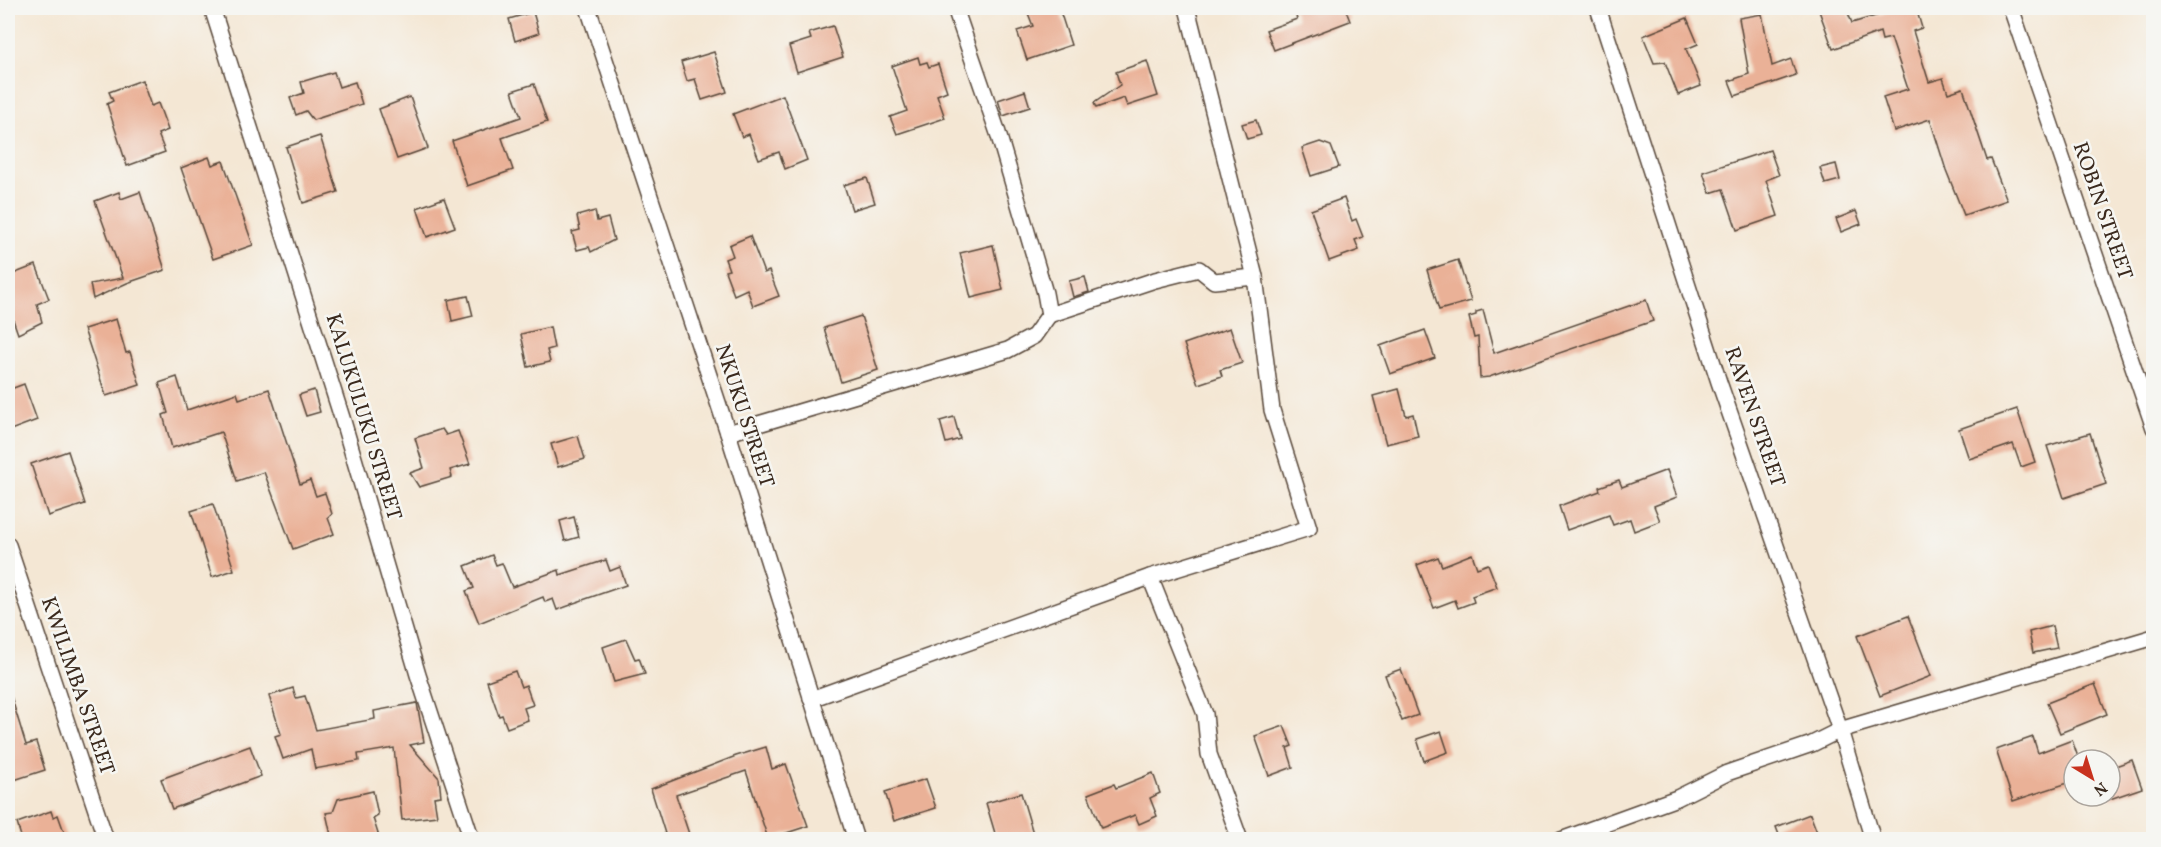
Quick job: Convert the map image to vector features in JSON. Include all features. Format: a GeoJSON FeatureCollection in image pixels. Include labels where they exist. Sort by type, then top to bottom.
{"type":"FeatureCollection","features":[{"type":"Feature","properties":{"kind":"street","name":"KALUKULUKU STREET"},"geometry":{"type":"LineString","coordinates":[[212,8],[343,421],[418,675],[472,840]]}},
{"type":"Feature","properties":{"kind":"street","name":"NKUKU STREET"},"geometry":{"type":"LineString","coordinates":[[588,8],[728,433],[856,840]]}},
{"type":"Feature","properties":{"kind":"street"},"geometry":{"type":"LineString","coordinates":[[955,8],[998,133],[1045,293],[1049,315]]}},
{"type":"Feature","properties":{"kind":"street"},"geometry":{"type":"LineString","coordinates":[[812,699],[1150,578],[1309,528],[1272,410],[1255,277],[1187,8]]}},
{"type":"Feature","properties":{"kind":"street","name":"RAVEN STREET"},"geometry":{"type":"LineString","coordinates":[[1598,8],[1719,382],[1840,730],[1873,840]]}},
{"type":"Feature","properties":{"kind":"street","name":"ROBIN STREET"},"geometry":{"type":"LineString","coordinates":[[2011,8],[2154,428]]}},
{"type":"Feature","properties":{"kind":"street"},"geometry":{"type":"LineString","coordinates":[[728,433],[1008,350],[1034,336],[1049,315],[1155,280],[1199,269],[1214,280],[1255,277]]}},
{"type":"Feature","properties":{"kind":"street","name":"KWILIMBA STREET"},"geometry":{"type":"LineString","coordinates":[[8,545],[106,840]]}},
{"type":"Feature","properties":{"kind":"street"},"geometry":{"type":"LineString","coordinates":[[1150,578],[1205,714],[1209,754],[1240,840]]}},
{"type":"Feature","properties":{"kind":"street"},"geometry":{"type":"LineString","coordinates":[[1561,840],[1677,798],[1728,773],[1812,744],[1840,730],[2154,637]]}},
{"type":"Feature","properties":{"kind":"building"},"geometry":{"type":"Polygon","coordinates":[[[1026,8],[1059,8],[1071,45],[1027,60],[1017,31],[1033,26],[1026,8]]]}},
{"type":"Feature","properties":{"kind":"building"},"geometry":{"type":"Polygon","coordinates":[[[1293,8],[1345,8],[1350,21],[1274,50],[1266,30],[1297,19],[1293,8]]]}},
{"type":"Feature","properties":{"kind":"building"},"geometry":{"type":"Polygon","coordinates":[[[1818,8],[1846,8],[1852,23],[1902,8],[1916,8],[1922,28],[1913,31],[1929,82],[1943,78],[1948,93],[1963,88],[1987,160],[1991,159],[2007,200],[1964,215],[1946,170],[1930,119],[1894,131],[1883,97],[1908,89],[1891,38],[1882,40],[1880,32],[1833,49],[1818,8]]]}},
{"type":"Feature","properties":{"kind":"building"},"geometry":{"type":"Polygon","coordinates":[[[533,12],[539,33],[515,41],[509,19],[533,12]]]}},
{"type":"Feature","properties":{"kind":"building"},"geometry":{"type":"Polygon","coordinates":[[[1762,14],[1772,66],[1791,59],[1796,75],[1735,96],[1729,81],[1749,74],[1739,18],[1762,14]]]}},
{"type":"Feature","properties":{"kind":"building"},"geometry":{"type":"Polygon","coordinates":[[[1687,18],[1698,44],[1686,49],[1701,86],[1678,95],[1665,62],[1654,63],[1643,36],[1687,18]]]}},
{"type":"Feature","properties":{"kind":"building"},"geometry":{"type":"Polygon","coordinates":[[[833,26],[843,57],[797,72],[789,46],[811,39],[809,33],[833,26]]]}},
{"type":"Feature","properties":{"kind":"building"},"geometry":{"type":"Polygon","coordinates":[[[714,52],[727,92],[702,100],[695,79],[687,81],[681,62],[714,52]]]}},
{"type":"Feature","properties":{"kind":"building"},"geometry":{"type":"Polygon","coordinates":[[[918,57],[920,64],[927,62],[929,67],[938,64],[947,91],[937,95],[945,118],[897,134],[890,117],[907,111],[892,66],[918,57]]]}},
{"type":"Feature","properties":{"kind":"building"},"geometry":{"type":"Polygon","coordinates":[[[1147,61],[1158,96],[1127,106],[1124,98],[1096,108],[1094,103],[1120,85],[1116,72],[1147,61]]]}},
{"type":"Feature","properties":{"kind":"building"},"geometry":{"type":"Polygon","coordinates":[[[334,72],[339,87],[355,82],[362,104],[313,120],[306,111],[296,115],[290,98],[304,93],[301,82],[334,72]]]}},
{"type":"Feature","properties":{"kind":"building"},"geometry":{"type":"Polygon","coordinates":[[[142,80],[151,106],[158,103],[168,130],[158,134],[165,152],[127,166],[107,104],[113,101],[109,92],[142,80]]]}},
{"type":"Feature","properties":{"kind":"building"},"geometry":{"type":"Polygon","coordinates":[[[534,84],[547,122],[502,138],[513,170],[467,186],[452,141],[521,117],[512,91],[534,84]]]}},
{"type":"Feature","properties":{"kind":"building"},"geometry":{"type":"Polygon","coordinates":[[[1025,91],[1030,107],[1003,116],[998,100],[1025,91]]]}},
{"type":"Feature","properties":{"kind":"building"},"geometry":{"type":"Polygon","coordinates":[[[783,95],[807,160],[785,169],[779,152],[759,159],[749,134],[742,137],[733,114],[783,95]]]}},
{"type":"Feature","properties":{"kind":"building"},"geometry":{"type":"Polygon","coordinates":[[[410,97],[428,148],[397,159],[379,109],[410,97]]]}},
{"type":"Feature","properties":{"kind":"building"},"geometry":{"type":"Polygon","coordinates":[[[1256,120],[1261,135],[1247,139],[1242,124],[1256,120]]]}},
{"type":"Feature","properties":{"kind":"building"},"geometry":{"type":"Polygon","coordinates":[[[320,136],[338,192],[303,203],[286,147],[320,136]]]}},
{"type":"Feature","properties":{"kind":"building"},"geometry":{"type":"Polygon","coordinates":[[[1320,142],[1331,146],[1339,167],[1311,176],[1302,148],[1320,142]]]}},
{"type":"Feature","properties":{"kind":"building"},"geometry":{"type":"Polygon","coordinates":[[[1770,150],[1779,175],[1766,180],[1778,216],[1737,230],[1723,189],[1710,193],[1703,172],[1770,150]]]}},
{"type":"Feature","properties":{"kind":"building"},"geometry":{"type":"Polygon","coordinates":[[[209,157],[212,165],[223,161],[253,245],[213,259],[181,168],[209,157]]]}},
{"type":"Feature","properties":{"kind":"building"},"geometry":{"type":"Polygon","coordinates":[[[1836,164],[1840,180],[1825,184],[1820,168],[1836,164]]]}},
{"type":"Feature","properties":{"kind":"building"},"geometry":{"type":"Polygon","coordinates":[[[867,178],[875,203],[852,210],[844,185],[867,178]]]}},
{"type":"Feature","properties":{"kind":"building"},"geometry":{"type":"Polygon","coordinates":[[[119,192],[121,199],[140,192],[165,270],[127,283],[93,299],[90,284],[123,278],[95,201],[119,192]]]}},
{"type":"Feature","properties":{"kind":"building"},"geometry":{"type":"Polygon","coordinates":[[[444,198],[455,227],[427,237],[417,208],[444,198]]]}},
{"type":"Feature","properties":{"kind":"building"},"geometry":{"type":"Polygon","coordinates":[[[1344,198],[1352,221],[1356,219],[1363,237],[1355,240],[1359,250],[1329,261],[1311,210],[1344,198]]]}},
{"type":"Feature","properties":{"kind":"building"},"geometry":{"type":"Polygon","coordinates":[[[595,211],[597,221],[608,218],[614,240],[591,252],[589,247],[577,250],[572,232],[580,230],[577,216],[595,211]]]}},
{"type":"Feature","properties":{"kind":"building"},"geometry":{"type":"Polygon","coordinates":[[[1856,211],[1861,224],[1841,232],[1836,219],[1856,211]]]}},
{"type":"Feature","properties":{"kind":"building"},"geometry":{"type":"Polygon","coordinates":[[[750,236],[764,273],[769,271],[779,296],[753,306],[747,289],[734,295],[725,271],[729,270],[725,259],[733,256],[729,245],[750,236]]]}},
{"type":"Feature","properties":{"kind":"building"},"geometry":{"type":"Polygon","coordinates":[[[993,245],[1003,290],[971,298],[960,253],[993,245]]]}},
{"type":"Feature","properties":{"kind":"building"},"geometry":{"type":"Polygon","coordinates":[[[1458,260],[1471,301],[1439,310],[1427,270],[1458,260]]]}},
{"type":"Feature","properties":{"kind":"building"},"geometry":{"type":"Polygon","coordinates":[[[36,265],[49,299],[37,304],[42,322],[18,334],[8,305],[8,276],[36,265]]]}},
{"type":"Feature","properties":{"kind":"building"},"geometry":{"type":"Polygon","coordinates":[[[1085,277],[1089,292],[1073,297],[1069,281],[1085,277]]]}},
{"type":"Feature","properties":{"kind":"building"},"geometry":{"type":"Polygon","coordinates":[[[468,296],[473,316],[452,321],[448,300],[468,296]]]}},
{"type":"Feature","properties":{"kind":"building"},"geometry":{"type":"Polygon","coordinates":[[[1646,300],[1653,321],[1489,377],[1480,378],[1478,337],[1474,338],[1469,317],[1476,315],[1476,312],[1483,310],[1494,353],[1646,300]]]}},
{"type":"Feature","properties":{"kind":"building"},"geometry":{"type":"Polygon","coordinates":[[[861,316],[878,370],[841,382],[824,328],[861,316]]]}},
{"type":"Feature","properties":{"kind":"building"},"geometry":{"type":"Polygon","coordinates":[[[116,319],[126,353],[130,352],[140,385],[106,396],[84,329],[116,319]]]}},
{"type":"Feature","properties":{"kind":"building"},"geometry":{"type":"Polygon","coordinates":[[[550,327],[554,348],[547,350],[550,362],[528,367],[521,334],[550,327]]]}},
{"type":"Feature","properties":{"kind":"building"},"geometry":{"type":"Polygon","coordinates":[[[1230,328],[1242,363],[1220,370],[1222,376],[1198,384],[1184,344],[1230,328]]]}},
{"type":"Feature","properties":{"kind":"building"},"geometry":{"type":"Polygon","coordinates":[[[1425,330],[1435,358],[1390,374],[1380,346],[1425,330]]]}},
{"type":"Feature","properties":{"kind":"building"},"geometry":{"type":"Polygon","coordinates":[[[177,377],[187,410],[237,393],[239,399],[269,389],[300,484],[310,480],[316,496],[325,493],[332,514],[328,518],[334,534],[293,549],[264,472],[237,481],[221,432],[172,448],[163,415],[168,413],[159,383],[177,377]]]}},
{"type":"Feature","properties":{"kind":"building"},"geometry":{"type":"Polygon","coordinates":[[[24,384],[37,420],[8,431],[8,390],[24,384]]]}},
{"type":"Feature","properties":{"kind":"building"},"geometry":{"type":"Polygon","coordinates":[[[1399,389],[1406,416],[1413,414],[1418,436],[1386,444],[1373,396],[1399,389]]]}},
{"type":"Feature","properties":{"kind":"building"},"geometry":{"type":"Polygon","coordinates":[[[314,390],[320,412],[306,416],[299,395],[314,390]]]}},
{"type":"Feature","properties":{"kind":"building"},"geometry":{"type":"Polygon","coordinates":[[[2017,409],[2035,462],[2021,467],[2013,444],[1969,459],[1959,429],[2017,409]]]}},
{"type":"Feature","properties":{"kind":"building"},"geometry":{"type":"Polygon","coordinates":[[[954,417],[960,439],[946,443],[940,421],[954,417]]]}},
{"type":"Feature","properties":{"kind":"building"},"geometry":{"type":"Polygon","coordinates":[[[442,429],[446,435],[458,431],[470,464],[450,470],[452,477],[419,487],[410,473],[424,468],[415,438],[442,429]]]}},
{"type":"Feature","properties":{"kind":"building"},"geometry":{"type":"Polygon","coordinates":[[[2090,433],[2106,484],[2064,498],[2047,446],[2090,433]]]}},
{"type":"Feature","properties":{"kind":"building"},"geometry":{"type":"Polygon","coordinates":[[[578,436],[585,459],[558,467],[551,444],[578,436]]]}},
{"type":"Feature","properties":{"kind":"building"},"geometry":{"type":"Polygon","coordinates":[[[68,451],[85,504],[48,516],[31,464],[68,451]]]}},
{"type":"Feature","properties":{"kind":"building"},"geometry":{"type":"Polygon","coordinates":[[[1667,470],[1677,497],[1654,506],[1660,521],[1634,531],[1630,519],[1613,525],[1609,515],[1567,530],[1559,506],[1600,491],[1599,487],[1619,480],[1622,487],[1667,470]]]}},
{"type":"Feature","properties":{"kind":"building"},"geometry":{"type":"Polygon","coordinates":[[[213,504],[234,570],[212,577],[191,511],[213,504]]]}},
{"type":"Feature","properties":{"kind":"building"},"geometry":{"type":"Polygon","coordinates":[[[574,517],[579,537],[565,541],[560,521],[574,517]]]}},
{"type":"Feature","properties":{"kind":"building"},"geometry":{"type":"Polygon","coordinates":[[[1472,554],[1477,568],[1488,564],[1497,587],[1472,596],[1474,602],[1458,608],[1455,600],[1434,608],[1417,565],[1438,557],[1442,566],[1472,554]]]}},
{"type":"Feature","properties":{"kind":"building"},"geometry":{"type":"Polygon","coordinates":[[[492,555],[496,565],[502,563],[512,587],[559,570],[560,575],[606,560],[610,571],[620,567],[626,585],[557,610],[553,599],[545,602],[543,597],[479,623],[466,591],[474,588],[465,566],[492,555]]]}},
{"type":"Feature","properties":{"kind":"building"},"geometry":{"type":"Polygon","coordinates":[[[1908,616],[1931,676],[1880,696],[1857,636],[1908,616]]]}},
{"type":"Feature","properties":{"kind":"building"},"geometry":{"type":"Polygon","coordinates":[[[2052,626],[2057,648],[2033,653],[2029,632],[2052,626]]]}},
{"type":"Feature","properties":{"kind":"building"},"geometry":{"type":"Polygon","coordinates":[[[626,639],[635,659],[639,658],[645,674],[614,682],[603,647],[626,639]]]}},
{"type":"Feature","properties":{"kind":"building"},"geometry":{"type":"Polygon","coordinates":[[[1401,669],[1418,715],[1402,721],[1385,675],[1401,669]]]}},
{"type":"Feature","properties":{"kind":"building"},"geometry":{"type":"Polygon","coordinates":[[[515,671],[521,687],[526,685],[533,705],[524,708],[528,720],[507,728],[502,715],[499,716],[487,681],[515,671]]]}},
{"type":"Feature","properties":{"kind":"building"},"geometry":{"type":"Polygon","coordinates":[[[2095,684],[2107,714],[2060,733],[2047,703],[2095,684]]]}},
{"type":"Feature","properties":{"kind":"building"},"geometry":{"type":"Polygon","coordinates":[[[293,688],[296,698],[305,696],[316,730],[375,719],[374,711],[417,703],[424,742],[410,745],[439,778],[441,796],[434,797],[437,816],[402,820],[394,748],[358,754],[359,761],[315,769],[311,749],[283,759],[275,736],[281,734],[269,696],[293,688]]]}},
{"type":"Feature","properties":{"kind":"building"},"geometry":{"type":"Polygon","coordinates":[[[11,696],[26,745],[36,742],[45,770],[8,782],[8,697],[11,696]]]}},
{"type":"Feature","properties":{"kind":"building"},"geometry":{"type":"Polygon","coordinates":[[[1284,726],[1292,746],[1287,748],[1293,767],[1269,776],[1255,736],[1284,726]]]}},
{"type":"Feature","properties":{"kind":"building"},"geometry":{"type":"Polygon","coordinates":[[[1441,731],[1448,752],[1424,761],[1417,739],[1441,731]]]}},
{"type":"Feature","properties":{"kind":"building"},"geometry":{"type":"Polygon","coordinates":[[[2033,737],[2038,753],[2072,740],[2075,748],[2062,748],[2062,785],[2013,801],[1996,750],[2033,737]]]}},
{"type":"Feature","properties":{"kind":"building"},"geometry":{"type":"Polygon","coordinates":[[[250,746],[261,776],[172,809],[161,779],[250,746]]]}},
{"type":"Feature","properties":{"kind":"building"},"geometry":{"type":"Polygon","coordinates":[[[766,747],[772,769],[786,764],[808,826],[768,839],[746,771],[676,795],[691,840],[667,840],[651,789],[736,756],[766,747]]]}},
{"type":"Feature","properties":{"kind":"building"},"geometry":{"type":"Polygon","coordinates":[[[2132,760],[2142,788],[2122,795],[2122,764],[2132,760]]]}},
{"type":"Feature","properties":{"kind":"building"},"geometry":{"type":"Polygon","coordinates":[[[1153,773],[1160,793],[1150,798],[1157,816],[1139,824],[1135,815],[1101,828],[1088,794],[1114,784],[1116,788],[1153,773]]]}},
{"type":"Feature","properties":{"kind":"building"},"geometry":{"type":"Polygon","coordinates":[[[926,779],[936,808],[894,821],[885,792],[926,779]]]}},
{"type":"Feature","properties":{"kind":"building"},"geometry":{"type":"Polygon","coordinates":[[[373,791],[378,815],[373,818],[380,840],[332,840],[326,813],[333,812],[338,799],[373,791]]]}},
{"type":"Feature","properties":{"kind":"building"},"geometry":{"type":"Polygon","coordinates":[[[1021,793],[1035,840],[997,840],[986,803],[1021,793]]]}},
{"type":"Feature","properties":{"kind":"building"},"geometry":{"type":"Polygon","coordinates":[[[51,811],[53,817],[58,815],[67,840],[22,840],[17,823],[51,811]]]}},
{"type":"Feature","properties":{"kind":"building"},"geometry":{"type":"Polygon","coordinates":[[[1810,814],[1820,840],[1781,840],[1776,827],[1810,814]]]}}]}
